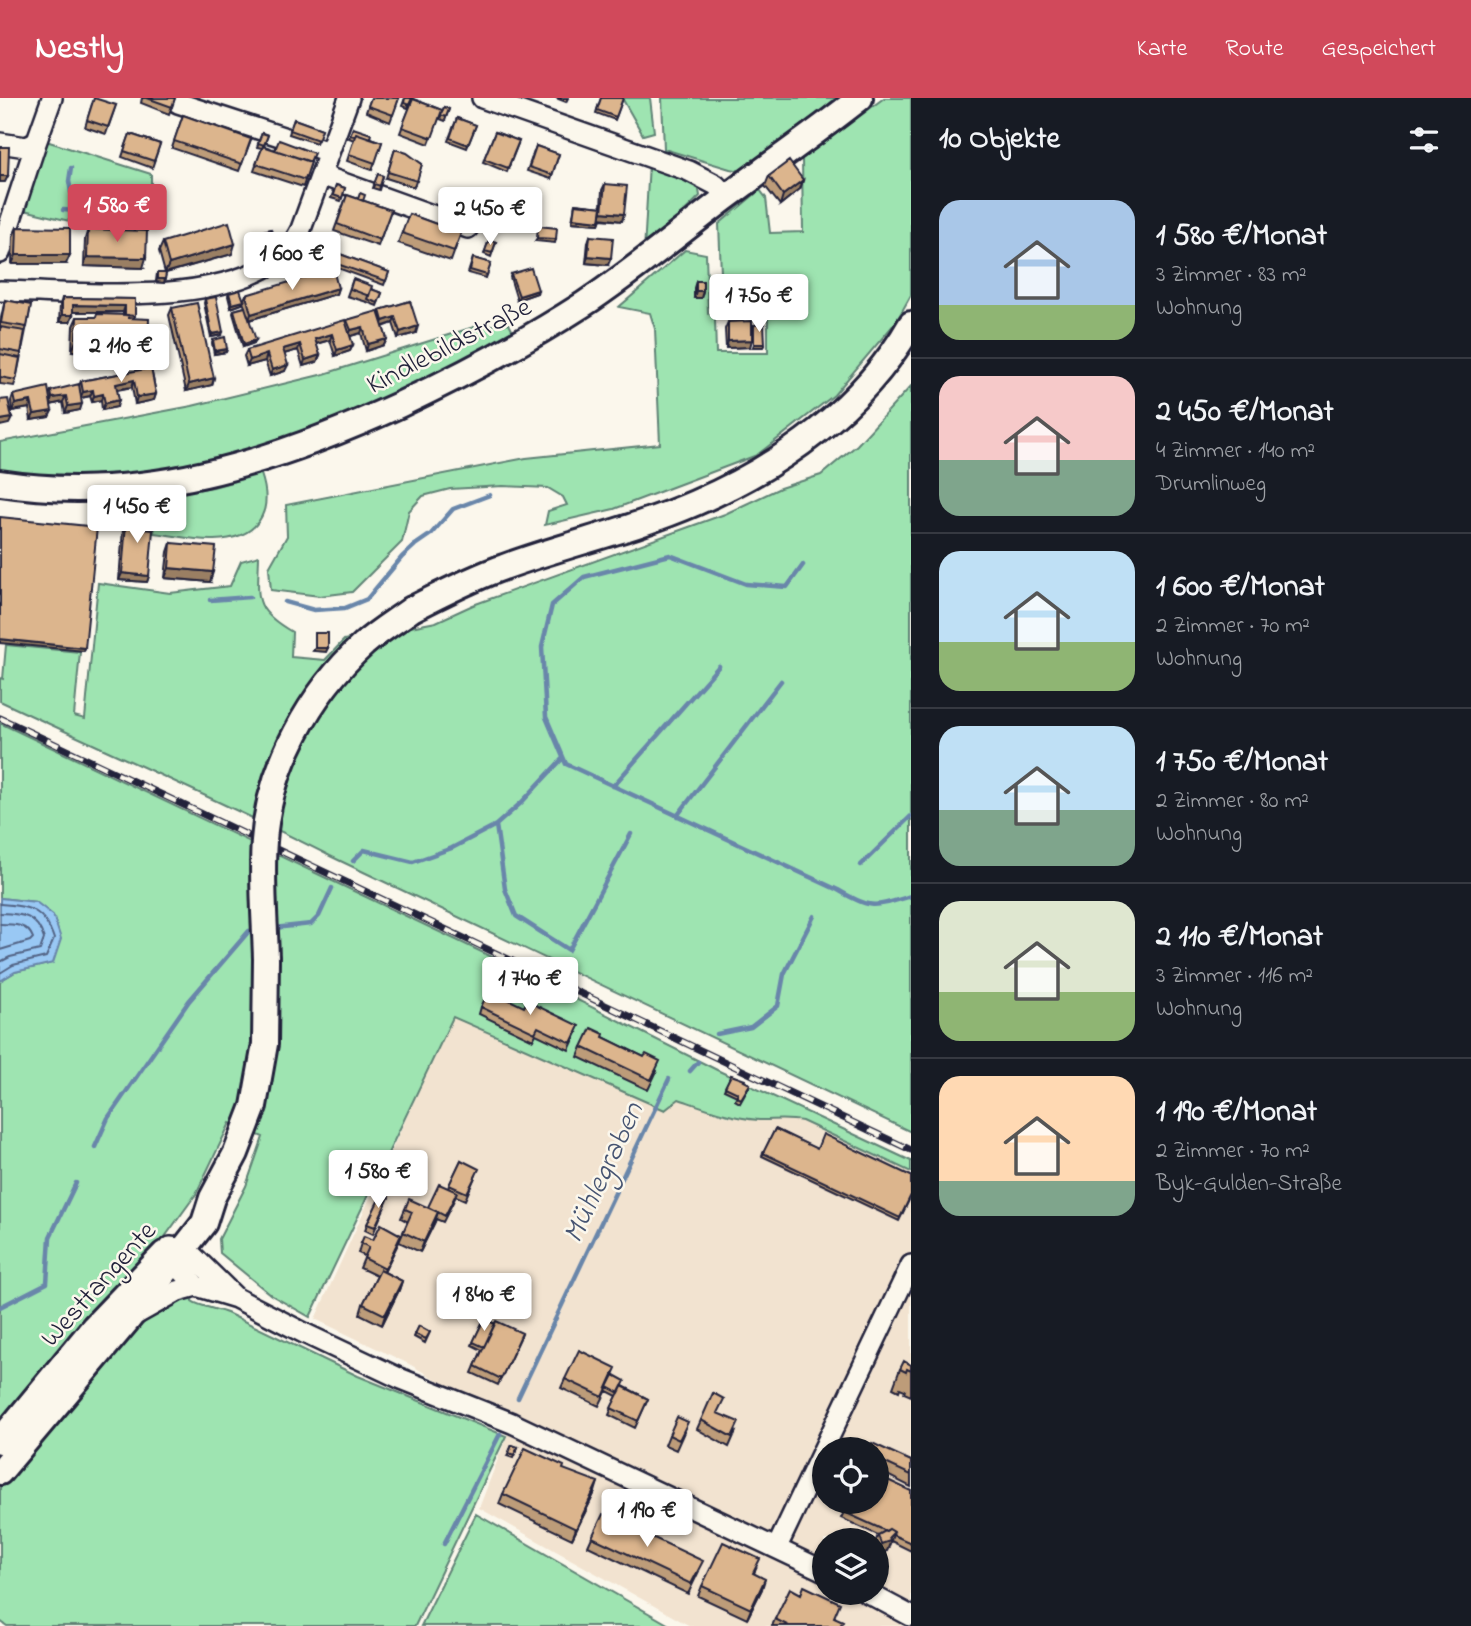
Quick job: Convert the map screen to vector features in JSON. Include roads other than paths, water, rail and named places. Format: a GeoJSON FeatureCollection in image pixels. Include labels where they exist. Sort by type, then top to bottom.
{"type":"FeatureCollection","features":[{"type":"Feature","properties":{"kind":"main road","name":"Kindlebildstraße"},"geometry":{"type":"LineString","coordinates":[[0,484],[73,488],[149,485],[229,469],[322,439],[443,384],[526,340],[586,303],[860,98]]}},
{"type":"Feature","properties":{"kind":"main road","name":"Westtangente"},"geometry":{"type":"LineString","coordinates":[[0,1472],[127,1321],[177,1253],[212,1198],[245,1132],[254,1106],[265,1044],[267,1005],[264,839],[275,783],[293,740],[315,700],[339,669],[366,642],[412,609],[464,583],[503,567],[693,504],[743,481],[804,442],[839,413],[869,382],[911,324]]}},
{"type":"Feature","properties":{"kind":"main road","name":"Westtangente"},"geometry":{"type":"LineString","coordinates":[[0,1441],[94,1327],[177,1253]]}},
{"type":"Feature","properties":{"kind":"street"},"geometry":{"type":"LineString","coordinates":[[0,253],[52,98]]}},
{"type":"Feature","properties":{"kind":"street"},"geometry":{"type":"LineString","coordinates":[[0,291],[152,293],[198,290],[244,277],[272,264],[292,246],[301,229],[349,98]]}},
{"type":"Feature","properties":{"kind":"street"},"geometry":{"type":"LineString","coordinates":[[482,98],[689,171],[716,185],[727,197]]}},
{"type":"Feature","properties":{"kind":"street"},"geometry":{"type":"LineString","coordinates":[[178,103],[329,152]]}},
{"type":"Feature","properties":{"kind":"street"},"geometry":{"type":"LineString","coordinates":[[0,143],[26,147],[36,143]]}},
{"type":"Feature","properties":{"kind":"street"},"geometry":{"type":"LineString","coordinates":[[321,175],[468,228]]}},
{"type":"Feature","properties":{"kind":"street"},"geometry":{"type":"LineString","coordinates":[[177,1253],[196,1286]]}},
{"type":"Feature","properties":{"kind":"street"},"geometry":{"type":"LineString","coordinates":[[177,1253],[236,1298],[306,1334],[399,1378],[512,1423],[812,1565]]}},
{"type":"Feature","properties":{"kind":"street"},"geometry":{"type":"LineString","coordinates":[[776,1547],[911,1265]]}},
{"type":"Feature","properties":{"kind":"street"},"geometry":{"type":"LineString","coordinates":[[127,1321],[178,1291],[196,1286],[236,1298]]}},
{"type":"Feature","properties":{"kind":"street"},"geometry":{"type":"LineString","coordinates":[[889,1604],[911,1616]]}},
{"type":"Feature","properties":{"kind":"water"},"geometry":{"type":"Polygon","coordinates":[[[0,898],[36,902],[53,915],[61,939],[53,963],[15,972],[0,981],[0,898]]]}},
{"type":"Feature","properties":{"kind":"waterway"},"geometry":{"type":"LineString","coordinates":[[71,168],[71,192]]}},
{"type":"Feature","properties":{"kind":"waterway"},"geometry":{"type":"LineString","coordinates":[[63,210],[77,213],[91,211],[103,218],[133,210]]}},
{"type":"Feature","properties":{"kind":"waterway"},"geometry":{"type":"LineString","coordinates":[[285,602],[314,610],[345,608],[367,599],[402,557],[431,534],[453,509],[490,495]]}},
{"type":"Feature","properties":{"kind":"waterway"},"geometry":{"type":"LineString","coordinates":[[803,565],[787,587],[746,584],[670,555],[584,577],[552,605],[542,647],[546,717],[566,764],[866,904],[881,904],[911,896]]}},
{"type":"Feature","properties":{"kind":"waterway"},"geometry":{"type":"LineString","coordinates":[[210,600],[250,597]]}},
{"type":"Feature","properties":{"kind":"waterway"},"geometry":{"type":"LineString","coordinates":[[613,786],[719,666]]}},
{"type":"Feature","properties":{"kind":"waterway"},"geometry":{"type":"LineString","coordinates":[[677,816],[781,681]]}},
{"type":"Feature","properties":{"kind":"waterway"},"geometry":{"type":"LineString","coordinates":[[353,861],[364,850],[413,862],[452,848],[496,825],[522,802],[563,758]]}},
{"type":"Feature","properties":{"kind":"waterway","name":"Mühlegraben"},"geometry":{"type":"LineString","coordinates":[[861,865],[911,816]]}},
{"type":"Feature","properties":{"kind":"waterway"},"geometry":{"type":"LineString","coordinates":[[496,825],[505,889],[516,916],[569,950],[631,834]]}},
{"type":"Feature","properties":{"kind":"waterway"},"geometry":{"type":"LineString","coordinates":[[274,928],[311,924],[319,916],[332,888]]}},
{"type":"Feature","properties":{"kind":"waterway","name":"Mühlegraben"},"geometry":{"type":"LineString","coordinates":[[717,1034],[751,1027],[778,1006],[784,974],[814,916]]}},
{"type":"Feature","properties":{"kind":"waterway"},"geometry":{"type":"LineString","coordinates":[[95,1147],[108,1118],[189,1001],[249,931],[258,930]]}},
{"type":"Feature","properties":{"kind":"waterway","name":"Mühlegraben"},"geometry":{"type":"LineString","coordinates":[[690,1071],[698,1062]]}},
{"type":"Feature","properties":{"kind":"waterway","name":"Mühlegraben"},"geometry":{"type":"LineString","coordinates":[[518,1398],[669,1079]]}},
{"type":"Feature","properties":{"kind":"waterway"},"geometry":{"type":"LineString","coordinates":[[0,1307],[47,1283],[50,1237],[76,1183]]}},
{"type":"Feature","properties":{"kind":"waterway","name":"Mühlegraben"},"geometry":{"type":"LineString","coordinates":[[444,1544],[500,1434]]}},
{"type":"Feature","properties":{"kind":"railway"},"geometry":{"type":"LineString","coordinates":[[0,718],[911,1150]]}}]}
